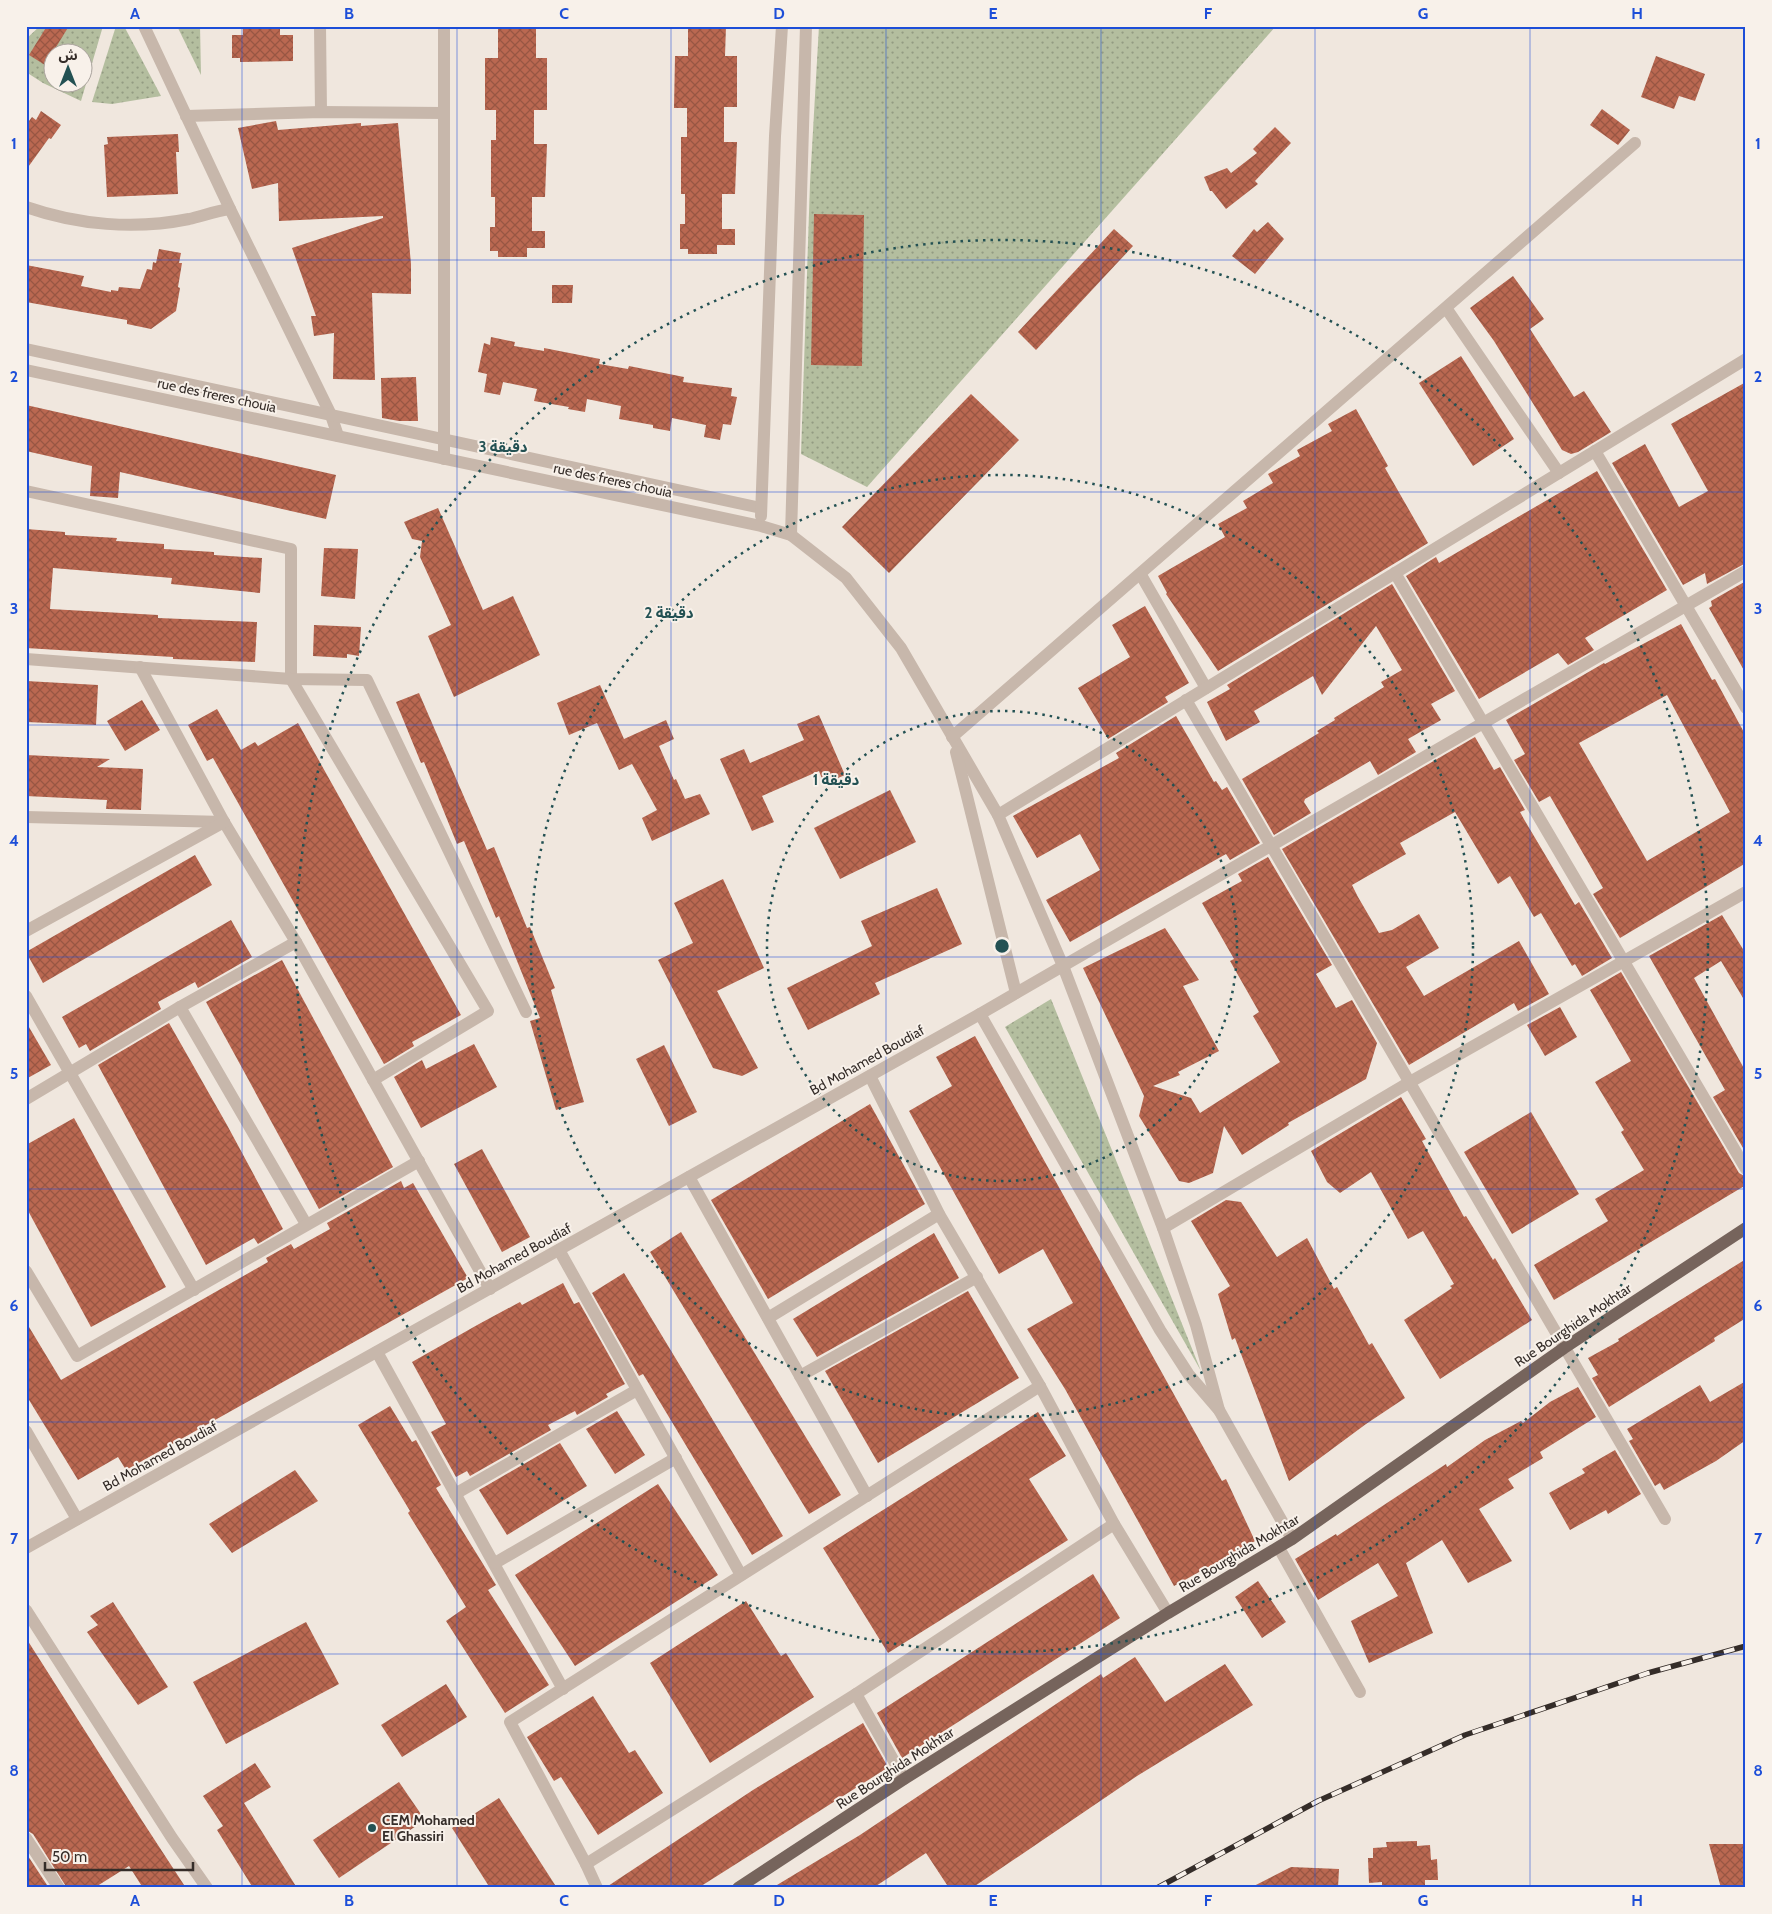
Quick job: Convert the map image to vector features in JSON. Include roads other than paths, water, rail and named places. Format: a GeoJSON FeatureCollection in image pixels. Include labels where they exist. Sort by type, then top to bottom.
{"type":"FeatureCollection","features":[{"type":"Feature","properties":{"kind":"main road","name":"Rue Bourghida Mokhtar"},"geometry":{"type":"LineString","coordinates":[[738,1888],[904,1779],[1168,1614],[1279,1548],[1564,1348],[1746,1228]]}},
{"type":"Feature","properties":{"kind":"street"},"geometry":{"type":"LineString","coordinates":[[144,26],[230,209],[331,415],[338,436]]}},
{"type":"Feature","properties":{"kind":"street"},"geometry":{"type":"LineString","coordinates":[[320,26],[321,112]]}},
{"type":"Feature","properties":{"kind":"street"},"geometry":{"type":"LineString","coordinates":[[444,26],[444,459]]}},
{"type":"Feature","properties":{"kind":"street"},"geometry":{"type":"LineString","coordinates":[[761,526],[775,136],[782,26]]}},
{"type":"Feature","properties":{"kind":"street"},"geometry":{"type":"LineString","coordinates":[[791,536],[806,26]]}},
{"type":"Feature","properties":{"kind":"street"},"geometry":{"type":"LineString","coordinates":[[186,116],[321,112],[444,113]]}},
{"type":"Feature","properties":{"kind":"street"},"geometry":{"type":"LineString","coordinates":[[952,738],[1635,143]]}},
{"type":"Feature","properties":{"kind":"street"},"geometry":{"type":"LineString","coordinates":[[26,207],[51,216],[104,224],[142,225],[189,219],[230,209]]}},
{"type":"Feature","properties":{"kind":"street"},"geometry":{"type":"LineString","coordinates":[[1446,308],[1558,473]]}},
{"type":"Feature","properties":{"kind":"street"},"geometry":{"type":"LineString","coordinates":[[26,348],[761,508]]}},
{"type":"Feature","properties":{"kind":"street"},"geometry":{"type":"LineString","coordinates":[[998,815],[1746,359]]}},
{"type":"Feature","properties":{"kind":"street","name":"rue des freres chouia"},"geometry":{"type":"LineString","coordinates":[[26,370],[761,526],[791,536],[846,578],[901,648],[952,738]]}},
{"type":"Feature","properties":{"kind":"street"},"geometry":{"type":"LineString","coordinates":[[1594,451],[1746,708]]}},
{"type":"Feature","properties":{"kind":"street"},"geometry":{"type":"LineString","coordinates":[[26,491],[291,549],[291,679],[488,1011],[373,1080]]}},
{"type":"Feature","properties":{"kind":"street","name":"Bd Mohamed Boudiaf"},"geometry":{"type":"LineString","coordinates":[[26,1548],[980,1014],[1746,571]]}},
{"type":"Feature","properties":{"kind":"street"},"geometry":{"type":"LineString","coordinates":[[1395,573],[1746,1169]]}},
{"type":"Feature","properties":{"kind":"street"},"geometry":{"type":"LineString","coordinates":[[1141,575],[1206,688]]}},
{"type":"Feature","properties":{"kind":"street"},"geometry":{"type":"LineString","coordinates":[[26,659],[291,679],[367,680],[526,1012]]}},
{"type":"Feature","properties":{"kind":"street"},"geometry":{"type":"LineString","coordinates":[[140,667],[224,822],[296,942],[490,1289]]}},
{"type":"Feature","properties":{"kind":"street"},"geometry":{"type":"LineString","coordinates":[[1186,700],[1665,1519]]}},
{"type":"Feature","properties":{"kind":"street"},"geometry":{"type":"LineString","coordinates":[[952,738],[998,815],[1064,966],[1163,1228],[1196,1325],[1219,1410]]}},
{"type":"Feature","properties":{"kind":"street"},"geometry":{"type":"LineString","coordinates":[[952,738],[1016,993]]}},
{"type":"Feature","properties":{"kind":"street"},"geometry":{"type":"LineString","coordinates":[[26,817],[224,822]]}},
{"type":"Feature","properties":{"kind":"street"},"geometry":{"type":"LineString","coordinates":[[26,931],[224,822]]}},
{"type":"Feature","properties":{"kind":"street"},"geometry":{"type":"LineString","coordinates":[[1163,1228],[1410,1082],[1746,892]]}},
{"type":"Feature","properties":{"kind":"street"},"geometry":{"type":"LineString","coordinates":[[26,1099],[180,1007],[296,942]]}},
{"type":"Feature","properties":{"kind":"street"},"geometry":{"type":"LineString","coordinates":[[26,996],[194,1290]]}},
{"type":"Feature","properties":{"kind":"street"},"geometry":{"type":"LineString","coordinates":[[180,1007],[306,1224]]}},
{"type":"Feature","properties":{"kind":"street"},"geometry":{"type":"LineString","coordinates":[[980,1014],[1160,1330],[1189,1375],[1219,1410],[1292,1539]]}},
{"type":"Feature","properties":{"kind":"street"},"geometry":{"type":"LineString","coordinates":[[870,1076],[940,1214],[1040,1386],[1114,1524],[1168,1614]]}},
{"type":"Feature","properties":{"kind":"street"},"geometry":{"type":"LineString","coordinates":[[26,1271],[77,1356],[419,1161]]}},
{"type":"Feature","properties":{"kind":"street"},"geometry":{"type":"LineString","coordinates":[[689,1177],[867,1496]]}},
{"type":"Feature","properties":{"kind":"street"},"geometry":{"type":"LineString","coordinates":[[768,1318],[940,1214]]}},
{"type":"Feature","properties":{"kind":"street"},"geometry":{"type":"LineString","coordinates":[[559,1250],[742,1575]]}},
{"type":"Feature","properties":{"kind":"street"},"geometry":{"type":"LineString","coordinates":[[800,1376],[976,1277]]}},
{"type":"Feature","properties":{"kind":"street"},"geometry":{"type":"LineString","coordinates":[[377,1352],[455,1494],[495,1562],[563,1689]]}},
{"type":"Feature","properties":{"kind":"street"},"geometry":{"type":"LineString","coordinates":[[597,1888],[510,1722],[1040,1386]]}},
{"type":"Feature","properties":{"kind":"street"},"geometry":{"type":"LineString","coordinates":[[455,1494],[637,1390]]}},
{"type":"Feature","properties":{"kind":"street"},"geometry":{"type":"LineString","coordinates":[[26,1431],[77,1520]]}},
{"type":"Feature","properties":{"kind":"street"},"geometry":{"type":"LineString","coordinates":[[495,1562],[676,1458]]}},
{"type":"Feature","properties":{"kind":"street"},"geometry":{"type":"LineString","coordinates":[[586,1864],[856,1694],[1114,1524]]}},
{"type":"Feature","properties":{"kind":"street"},"geometry":{"type":"LineString","coordinates":[[1279,1548],[1360,1692]]}},
{"type":"Feature","properties":{"kind":"street"},"geometry":{"type":"LineString","coordinates":[[26,1610],[31,1629],[172,1838],[208,1888]]}},
{"type":"Feature","properties":{"kind":"street"},"geometry":{"type":"LineString","coordinates":[[856,1694],[904,1779]]}},
{"type":"Feature","properties":{"kind":"street"},"geometry":{"type":"LineString","coordinates":[[26,1838],[59,1888]]}},
{"type":"Feature","properties":{"kind":"railway"},"geometry":{"type":"LineString","coordinates":[[1157,1888],[1318,1801],[1465,1735],[1648,1673],[1746,1646]]}},
{"type":"Feature","properties":{"kind":"place","name":"CEM Mohamed El Ghassiri"},"geometry":{"type":"Point","coordinates":[372,1828]}}]}
